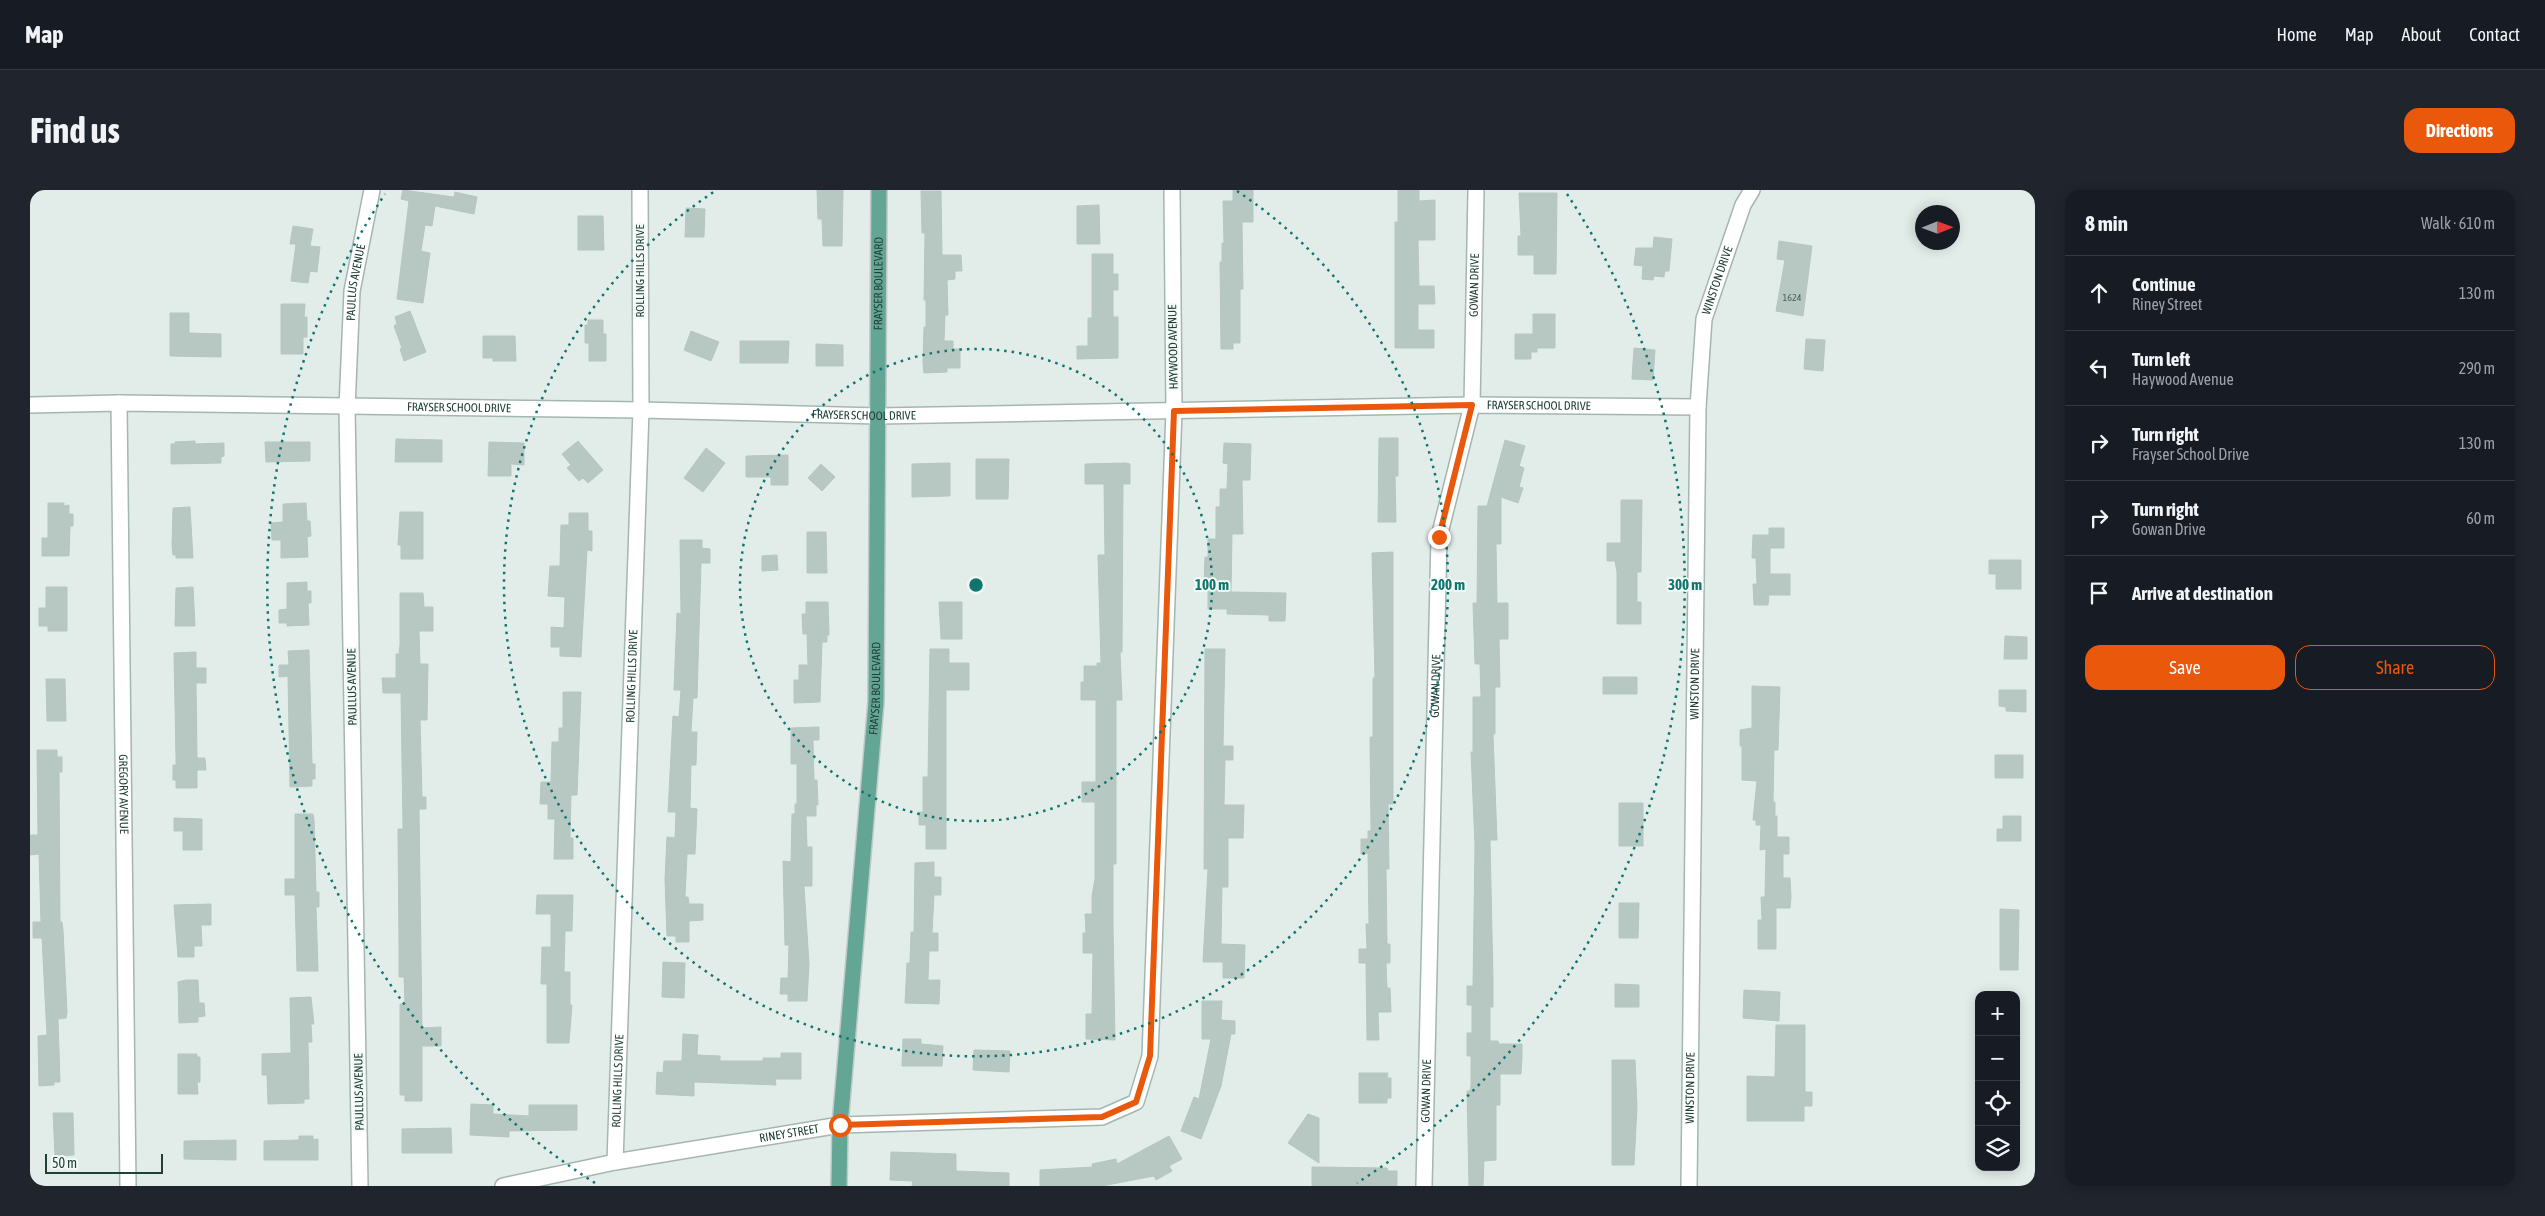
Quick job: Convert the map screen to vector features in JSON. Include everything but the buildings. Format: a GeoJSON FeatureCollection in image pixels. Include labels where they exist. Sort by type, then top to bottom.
{"type":"FeatureCollection","features":[{"type":"Feature","properties":{"kind":"main road","name":"FRAYSER BOULEVARD"},"geometry":{"type":"LineString","coordinates":[[839,1186],[840,1125],[876,702],[879,190]]}},
{"type":"Feature","properties":{"kind":"street","name":"PAULLUS AVENUE"},"geometry":{"type":"LineString","coordinates":[[360,1186],[347,408],[352,291],[372,190]]}},
{"type":"Feature","properties":{"kind":"street","name":"ROLLING HILLS DRIVE"},"geometry":{"type":"LineString","coordinates":[[615,1162],[641,410],[640,190]]}},
{"type":"Feature","properties":{"kind":"street","name":"HAYWOOD AVENUE"},"geometry":{"type":"LineString","coordinates":[[1136,1102],[1150,1056],[1174,411],[1172,190]]}},
{"type":"Feature","properties":{"kind":"street","name":"GOWAN DRIVE"},"geometry":{"type":"LineString","coordinates":[[1424,1186],[1439,537],[1472,405],[1476,190]]}},
{"type":"Feature","properties":{"kind":"street","name":"WINSTON DRIVE"},"geometry":{"type":"LineString","coordinates":[[1689,1186],[1698,407],[1704,319],[1743,205],[1752,190]]}},
{"type":"Feature","properties":{"kind":"street","name":"FRAYSER SCHOOL DRIVE"},"geometry":{"type":"LineString","coordinates":[[30,405],[119,403],[347,408],[641,410],[878,416],[1472,405],[1698,407]]}},
{"type":"Feature","properties":{"kind":"street","name":"GREGORY AVENUE"},"geometry":{"type":"LineString","coordinates":[[119,403],[128,1186]]}},
{"type":"Feature","properties":{"kind":"street","name":"RINEY STREET"},"geometry":{"type":"LineString","coordinates":[[504,1186],[615,1162],[840,1125],[1102,1117],[1136,1102]]}},
{"type":"Feature","properties":{"kind":"route"},"geometry":{"type":"LineString","coordinates":[[840,1125],[1102,1117],[1136,1102],[1150,1056],[1174,411],[1472,405],[1439,537]]}}]}
